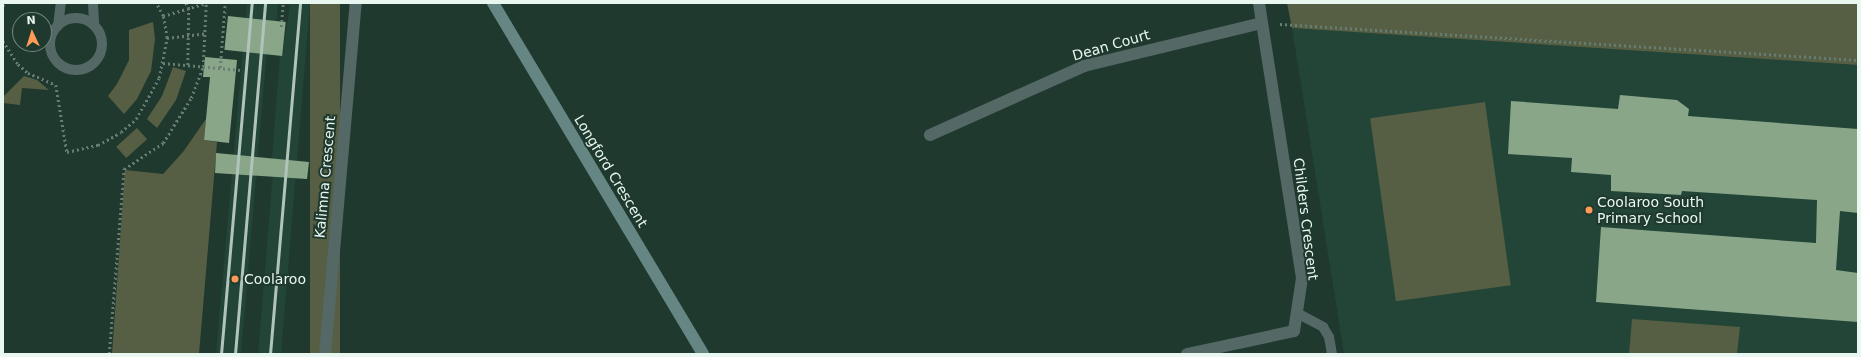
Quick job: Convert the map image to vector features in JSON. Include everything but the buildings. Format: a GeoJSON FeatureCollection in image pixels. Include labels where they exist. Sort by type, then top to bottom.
{"type":"FeatureCollection","features":[{"type":"Feature","properties":{"kind":"street","name":"Kalimna Crescent"},"geometry":{"type":"LineString","coordinates":[[325,354],[356,3]]}},
{"type":"Feature","properties":{"kind":"street","name":"Longford Crescent"},"geometry":{"type":"LineString","coordinates":[[494,3],[703,354]]}},
{"type":"Feature","properties":{"kind":"street","name":"Childers Crescent"},"geometry":{"type":"LineString","coordinates":[[1187,354],[1294,331],[1302,278],[1260,3]]}},
{"type":"Feature","properties":{"kind":"street","name":"Dean Court"},"geometry":{"type":"LineString","coordinates":[[930,135],[1084,66],[1262,23]]}},
{"type":"Feature","properties":{"kind":"lane"},"geometry":{"type":"LineString","coordinates":[[61,3],[58,26],[51,39],[52,54],[61,65],[78,70],[94,63],[99,56],[102,40],[94,25],[93,3]]}},
{"type":"Feature","properties":{"kind":"lane"},"geometry":{"type":"LineString","coordinates":[[58,26],[71,18],[83,19],[94,25]]}},
{"type":"Feature","properties":{"kind":"lane"},"geometry":{"type":"LineString","coordinates":[[1297,313],[1323,327],[1329,337],[1332,354]]}},
{"type":"Feature","properties":{"kind":"path"},"geometry":{"type":"LineString","coordinates":[[3,41],[18,64],[28,73],[56,85],[67,152],[98,145],[121,132],[136,119],[159,78],[167,38],[163,16],[156,3]]}},
{"type":"Feature","properties":{"kind":"path"},"geometry":{"type":"LineString","coordinates":[[186,3],[188,8],[189,35],[188,66]]}},
{"type":"Feature","properties":{"kind":"path"},"geometry":{"type":"LineString","coordinates":[[109,354],[124,169],[150,153],[172,131],[191,98],[203,67],[206,33],[206,3],[163,16]]}},
{"type":"Feature","properties":{"kind":"path"},"geometry":{"type":"LineString","coordinates":[[220,68],[225,3]]}},
{"type":"Feature","properties":{"kind":"path"},"geometry":{"type":"LineString","coordinates":[[281,27],[283,3]]}},
{"type":"Feature","properties":{"kind":"path"},"geometry":{"type":"LineString","coordinates":[[1262,23],[1858,60]]}},
{"type":"Feature","properties":{"kind":"path"},"geometry":{"type":"LineString","coordinates":[[167,38],[206,33]]}},
{"type":"Feature","properties":{"kind":"path"},"geometry":{"type":"LineString","coordinates":[[163,63],[241,70]]}},
{"type":"Feature","properties":{"kind":"shaded area"},"geometry":{"type":"Polygon","coordinates":[[[247,3],[310,3],[281,354],[258,354],[274,159],[272,159],[280,53],[283,53],[290,5],[278,4],[276,26],[269,26],[241,354],[216,354],[247,3]]]}},
{"type":"Feature","properties":{"kind":"shaded area"},"geometry":{"type":"Polygon","coordinates":[[[310,3],[340,3],[340,354],[310,354],[310,3]]]}},
{"type":"Feature","properties":{"kind":"shaded area"},"geometry":{"type":"Polygon","coordinates":[[[1287,3],[1858,3],[1858,65],[1292,28],[1287,3]]]}},
{"type":"Feature","properties":{"kind":"shaded area"},"geometry":{"type":"Polygon","coordinates":[[[153,22],[155,39],[151,71],[137,99],[124,114],[108,96],[117,84],[129,60],[129,30],[153,22]]]}},
{"type":"Feature","properties":{"kind":"shaded area","name":"Coolaroo South Primary School"},"geometry":{"type":"Polygon","coordinates":[[[1292,28],[1858,65],[1858,354],[1344,354],[1292,28]]]}},
{"type":"Feature","properties":{"kind":"shaded area"},"geometry":{"type":"Polygon","coordinates":[[[173,67],[186,71],[176,100],[157,128],[147,119],[162,96],[173,67]]]}},
{"type":"Feature","properties":{"kind":"shaded area"},"geometry":{"type":"Polygon","coordinates":[[[24,76],[37,80],[49,90],[22,88],[20,105],[3,103],[3,97],[24,76]]]}},
{"type":"Feature","properties":{"kind":"shaded area"},"geometry":{"type":"Polygon","coordinates":[[[1485,102],[1511,285],[1396,301],[1370,118],[1485,102]]]}},
{"type":"Feature","properties":{"kind":"shaded area"},"geometry":{"type":"Polygon","coordinates":[[[206,119],[204,140],[217,142],[199,354],[112,354],[125,170],[163,174],[183,152],[206,119]]]}},
{"type":"Feature","properties":{"kind":"shaded area"},"geometry":{"type":"Polygon","coordinates":[[[137,128],[147,139],[126,158],[116,147],[137,128]]]}},
{"type":"Feature","properties":{"kind":"shaded area"},"geometry":{"type":"Polygon","coordinates":[[[1632,319],[1740,327],[1737,354],[1629,354],[1632,319]]]}},
{"type":"Feature","properties":{"kind":"railway"},"geometry":{"type":"LineString","coordinates":[[221,354],[252,3]]}},
{"type":"Feature","properties":{"kind":"railway"},"geometry":{"type":"LineString","coordinates":[[235,354],[265,3]]}},
{"type":"Feature","properties":{"kind":"railway"},"geometry":{"type":"LineString","coordinates":[[270,354],[300,3]]}},
{"type":"Feature","properties":{"kind":"place","name":"Coolaroo South Primary School"},"geometry":{"type":"Point","coordinates":[1589,210]}},
{"type":"Feature","properties":{"kind":"place","name":"Coolaroo"},"geometry":{"type":"Point","coordinates":[235,279]}}]}
